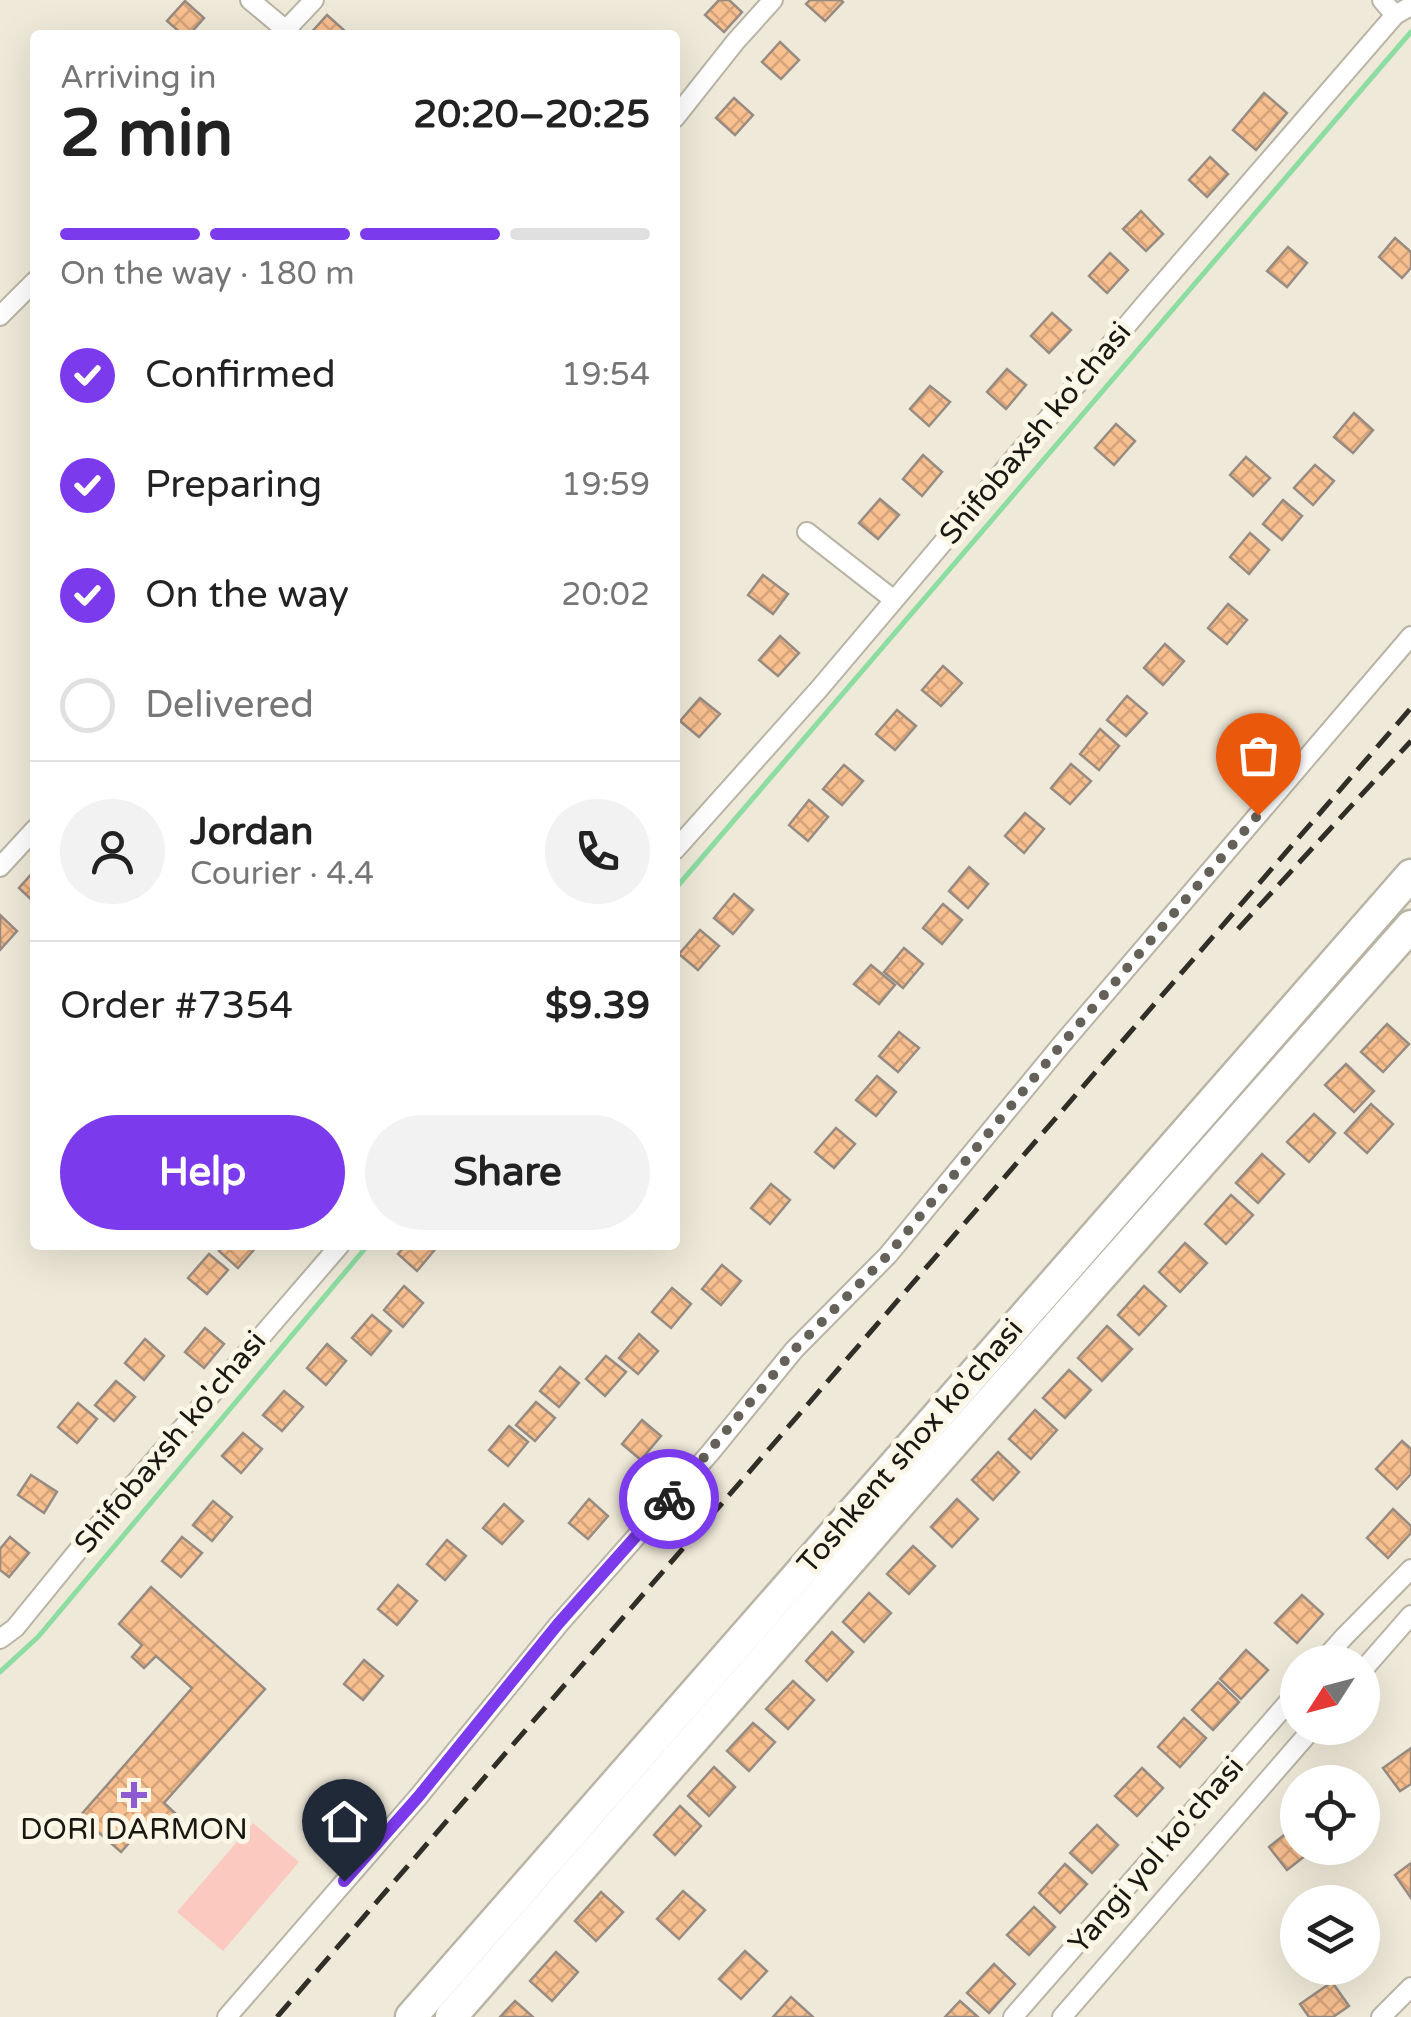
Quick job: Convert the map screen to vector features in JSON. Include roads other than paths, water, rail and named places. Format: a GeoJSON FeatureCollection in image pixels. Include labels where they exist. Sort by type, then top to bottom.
{"type":"FeatureCollection","features":[{"type":"Feature","properties":{"kind":"highway","name":"Toshkent shox ko'chasi"},"geometry":{"type":"LineString","coordinates":[[410,2017],[1411,876]]}},
{"type":"Feature","properties":{"kind":"highway","name":"Toshkent shox ko'chasi"},"geometry":{"type":"LineString","coordinates":[[452,2017],[1411,926]]}},
{"type":"Feature","properties":{"kind":"street"},"geometry":{"type":"LineString","coordinates":[[250,0],[283,30]]}},
{"type":"Feature","properties":{"kind":"street"},"geometry":{"type":"LineString","coordinates":[[289,30],[314,0]]}},
{"type":"Feature","properties":{"kind":"street"},"geometry":{"type":"LineString","coordinates":[[680,112],[773,0]]}},
{"type":"Feature","properties":{"kind":"street"},"geometry":{"type":"LineString","coordinates":[[1382,0],[1403,11]]}},
{"type":"Feature","properties":{"kind":"street","name":"Shifobaxsh ko'chasi"},"geometry":{"type":"LineString","coordinates":[[680,844],[1403,11]]}},
{"type":"Feature","properties":{"kind":"street"},"geometry":{"type":"LineString","coordinates":[[0,316],[30,286]]}},
{"type":"Feature","properties":{"kind":"street"},"geometry":{"type":"LineString","coordinates":[[807,532],[894,600]]}},
{"type":"Feature","properties":{"kind":"street"},"geometry":{"type":"LineString","coordinates":[[227,2017],[419,1796],[558,1624],[710,1453],[794,1350],[888,1255],[1411,636]]}},
{"type":"Feature","properties":{"kind":"street"},"geometry":{"type":"LineString","coordinates":[[0,867],[30,834]]}},
{"type":"Feature","properties":{"kind":"street","name":"Shifobaxsh ko'chasi"},"geometry":{"type":"LineString","coordinates":[[0,1639],[15,1628],[336,1250]]}},
{"type":"Feature","properties":{"kind":"street"},"geometry":{"type":"LineString","coordinates":[[1336,1645],[1411,1569]]}},
{"type":"Feature","properties":{"kind":"street"},"geometry":{"type":"LineString","coordinates":[[1380,1650],[1411,1615]]}},
{"type":"Feature","properties":{"kind":"street","name":"Yangi yol ko'chasi"},"geometry":{"type":"LineString","coordinates":[[1013,2017],[1280,1712]]}},
{"type":"Feature","properties":{"kind":"street"},"geometry":{"type":"LineString","coordinates":[[1062,2017],[1298,1745]]}},
{"type":"Feature","properties":{"kind":"street"},"geometry":{"type":"LineString","coordinates":[[1381,2017],[1411,1987]]}},
{"type":"Feature","properties":{"kind":"waterway"},"geometry":{"type":"LineString","coordinates":[[680,883],[1411,32]]}},
{"type":"Feature","properties":{"kind":"waterway"},"geometry":{"type":"LineString","coordinates":[[0,1672],[38,1637],[364,1250]]}},
{"type":"Feature","properties":{"kind":"railway"},"geometry":{"type":"LineString","coordinates":[[277,2017],[1411,708]]}},
{"type":"Feature","properties":{"kind":"railway"},"geometry":{"type":"LineString","coordinates":[[1238,929],[1411,741]]}},
{"type":"Feature","properties":{"kind":"place","name":"DORI DARMON"},"geometry":{"type":"Point","coordinates":[134,1795]}}]}
